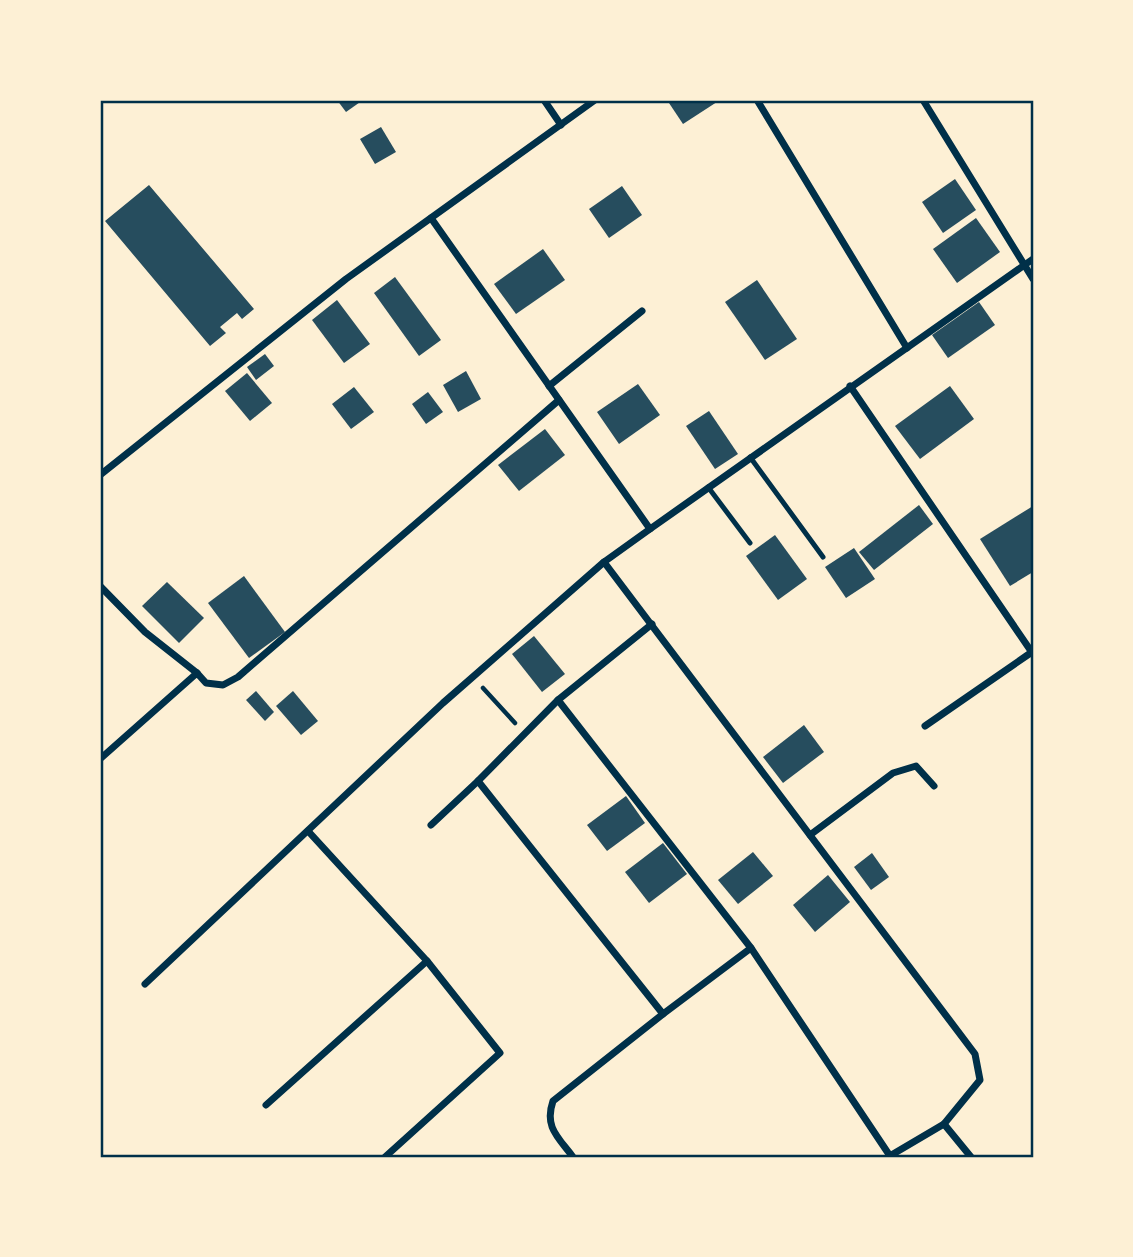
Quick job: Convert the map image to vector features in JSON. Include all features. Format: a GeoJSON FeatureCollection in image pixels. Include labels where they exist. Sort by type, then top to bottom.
{"type":"FeatureCollection","features":[{"type":"Feature","properties":{"kind":"street"},"geometry":{"type":"LineString","coordinates":[[544,100],[561,125]]}},
{"type":"Feature","properties":{"kind":"street"},"geometry":{"type":"LineString","coordinates":[[100,475],[346,279],[595,100]]}},
{"type":"Feature","properties":{"kind":"street"},"geometry":{"type":"LineString","coordinates":[[757,100],[907,348]]}},
{"type":"Feature","properties":{"kind":"street"},"geometry":{"type":"LineString","coordinates":[[923,100],[1033,279]]}},
{"type":"Feature","properties":{"kind":"street"},"geometry":{"type":"LineString","coordinates":[[431,218],[650,528]]}},
{"type":"Feature","properties":{"kind":"street"},"geometry":{"type":"LineString","coordinates":[[145,984],[473,677],[604,562],[850,386],[1026,267],[1033,259]]}},
{"type":"Feature","properties":{"kind":"street"},"geometry":{"type":"LineString","coordinates":[[549,386],[642,311]]}},
{"type":"Feature","properties":{"kind":"street"},"geometry":{"type":"LineString","coordinates":[[850,386],[1032,653],[925,726]]}},
{"type":"Feature","properties":{"kind":"street"},"geometry":{"type":"LineString","coordinates":[[100,586],[145,632],[206,683],[223,685],[238,677],[559,400]]}},
{"type":"Feature","properties":{"kind":"street"},"geometry":{"type":"LineString","coordinates":[[558,700],[751,947],[889,1157],[944,1124],[979,1080],[975,1054],[604,562]]}},
{"type":"Feature","properties":{"kind":"street"},"geometry":{"type":"LineString","coordinates":[[430,825],[558,700],[652,624]]}},
{"type":"Feature","properties":{"kind":"street"},"geometry":{"type":"LineString","coordinates":[[100,759],[197,673]]}},
{"type":"Feature","properties":{"kind":"street"},"geometry":{"type":"LineString","coordinates":[[810,835],[893,773],[916,766],[934,786]]}},
{"type":"Feature","properties":{"kind":"street"},"geometry":{"type":"LineString","coordinates":[[478,781],[663,1014]]}},
{"type":"Feature","properties":{"kind":"street"},"geometry":{"type":"LineString","coordinates":[[308,831],[427,961],[500,1053],[385,1157]]}},
{"type":"Feature","properties":{"kind":"street"},"geometry":{"type":"LineString","coordinates":[[573,1157],[553,1131],[548,1116],[553,1101],[751,947]]}},
{"type":"Feature","properties":{"kind":"street"},"geometry":{"type":"LineString","coordinates":[[266,1105],[427,961]]}},
{"type":"Feature","properties":{"kind":"street"},"geometry":{"type":"LineString","coordinates":[[944,1124],[971,1157]]}},
{"type":"Feature","properties":{"kind":"lane"},"geometry":{"type":"LineString","coordinates":[[750,457],[823,557]]}},
{"type":"Feature","properties":{"kind":"lane"},"geometry":{"type":"LineString","coordinates":[[708,487],[750,543]]}},
{"type":"Feature","properties":{"kind":"path"},"geometry":{"type":"LineString","coordinates":[[473,677],[525,734]]}},
{"type":"Feature","properties":{"kind":"building"},"geometry":{"type":"Polygon","coordinates":[[[337,100],[363,100],[346,112],[337,100]]]}},
{"type":"Feature","properties":{"kind":"building"},"geometry":{"type":"Polygon","coordinates":[[[667,100],[720,100],[683,124],[667,100]]]}},
{"type":"Feature","properties":{"kind":"building"},"geometry":{"type":"Polygon","coordinates":[[[381,127],[396,152],[375,164],[360,139],[381,127]]]}},
{"type":"Feature","properties":{"kind":"building"},"geometry":{"type":"Polygon","coordinates":[[[955,179],[976,210],[943,233],[922,202],[955,179]]]}},
{"type":"Feature","properties":{"kind":"building"},"geometry":{"type":"Polygon","coordinates":[[[149,185],[254,309],[242,319],[237,313],[220,327],[226,333],[210,346],[105,221],[149,185]]]}},
{"type":"Feature","properties":{"kind":"building"},"geometry":{"type":"Polygon","coordinates":[[[622,186],[642,215],[609,238],[589,209],[622,186]]]}},
{"type":"Feature","properties":{"kind":"building"},"geometry":{"type":"Polygon","coordinates":[[[976,218],[1000,252],[957,283],[933,249],[976,218]]]}},
{"type":"Feature","properties":{"kind":"building"},"geometry":{"type":"Polygon","coordinates":[[[543,249],[565,280],[516,314],[494,284],[543,249]]]}},
{"type":"Feature","properties":{"kind":"building"},"geometry":{"type":"Polygon","coordinates":[[[395,277],[441,340],[419,356],[374,293],[395,277]]]}},
{"type":"Feature","properties":{"kind":"building"},"geometry":{"type":"Polygon","coordinates":[[[757,280],[797,339],[765,360],[725,302],[757,280]]]}},
{"type":"Feature","properties":{"kind":"building"},"geometry":{"type":"Polygon","coordinates":[[[337,300],[370,344],[344,363],[312,320],[337,300]]]}},
{"type":"Feature","properties":{"kind":"building"},"geometry":{"type":"Polygon","coordinates":[[[979,302],[995,325],[948,358],[932,335],[979,302]]]}},
{"type":"Feature","properties":{"kind":"building"},"geometry":{"type":"Polygon","coordinates":[[[265,354],[274,366],[256,380],[247,367],[265,354]]]}},
{"type":"Feature","properties":{"kind":"building"},"geometry":{"type":"Polygon","coordinates":[[[466,371],[481,399],[458,412],[443,385],[466,371]]]}},
{"type":"Feature","properties":{"kind":"building"},"geometry":{"type":"Polygon","coordinates":[[[247,373],[272,403],[250,421],[225,391],[247,373]]]}},
{"type":"Feature","properties":{"kind":"building"},"geometry":{"type":"Polygon","coordinates":[[[638,384],[660,415],[619,444],[597,412],[638,384]]]}},
{"type":"Feature","properties":{"kind":"building"},"geometry":{"type":"Polygon","coordinates":[[[950,386],[974,419],[920,459],[895,426],[950,386]]]}},
{"type":"Feature","properties":{"kind":"building"},"geometry":{"type":"Polygon","coordinates":[[[354,387],[374,412],[351,429],[332,404],[354,387]]]}},
{"type":"Feature","properties":{"kind":"building"},"geometry":{"type":"Polygon","coordinates":[[[428,392],[443,412],[426,424],[412,404],[428,392]]]}},
{"type":"Feature","properties":{"kind":"building"},"geometry":{"type":"Polygon","coordinates":[[[709,411],[738,454],[715,469],[686,426],[709,411]]]}},
{"type":"Feature","properties":{"kind":"building"},"geometry":{"type":"Polygon","coordinates":[[[545,429],[565,455],[519,491],[498,465],[545,429]]]}},
{"type":"Feature","properties":{"kind":"building"},"geometry":{"type":"Polygon","coordinates":[[[919,505],[933,524],[874,570],[859,552],[919,505]]]}},
{"type":"Feature","properties":{"kind":"building"},"geometry":{"type":"Polygon","coordinates":[[[1033,506],[1033,572],[1010,586],[980,539],[1033,506]]]}},
{"type":"Feature","properties":{"kind":"building"},"geometry":{"type":"Polygon","coordinates":[[[775,535],[807,579],[778,600],[746,556],[775,535]]]}},
{"type":"Feature","properties":{"kind":"building"},"geometry":{"type":"Polygon","coordinates":[[[854,548],[875,579],[846,598],[825,567],[854,548]]]}},
{"type":"Feature","properties":{"kind":"building"},"geometry":{"type":"Polygon","coordinates":[[[244,576],[285,632],[249,658],[208,603],[244,576]]]}},
{"type":"Feature","properties":{"kind":"building"},"geometry":{"type":"Polygon","coordinates":[[[167,582],[204,618],[179,643],[142,606],[167,582]]]}},
{"type":"Feature","properties":{"kind":"building"},"geometry":{"type":"Polygon","coordinates":[[[534,636],[565,674],[542,692],[512,654],[534,636]]]}},
{"type":"Feature","properties":{"kind":"building"},"geometry":{"type":"Polygon","coordinates":[[[256,691],[274,712],[265,721],[246,700],[256,691]]]}},
{"type":"Feature","properties":{"kind":"building"},"geometry":{"type":"Polygon","coordinates":[[[293,691],[318,721],[301,735],[276,706],[293,691]]]}},
{"type":"Feature","properties":{"kind":"building"},"geometry":{"type":"Polygon","coordinates":[[[804,725],[824,752],[783,783],[763,757],[804,725]]]}},
{"type":"Feature","properties":{"kind":"building"},"geometry":{"type":"Polygon","coordinates":[[[626,796],[645,823],[607,851],[587,825],[626,796]]]}},
{"type":"Feature","properties":{"kind":"building"},"geometry":{"type":"Polygon","coordinates":[[[663,843],[687,874],[649,903],[625,872],[663,843]]]}},
{"type":"Feature","properties":{"kind":"building"},"geometry":{"type":"Polygon","coordinates":[[[753,852],[773,876],[738,904],[718,880],[753,852]]]}},
{"type":"Feature","properties":{"kind":"building"},"geometry":{"type":"Polygon","coordinates":[[[872,853],[889,877],[871,890],[854,867],[872,853]]]}},
{"type":"Feature","properties":{"kind":"building"},"geometry":{"type":"Polygon","coordinates":[[[828,875],[850,902],[815,932],[793,905],[828,875]]]}}]}
